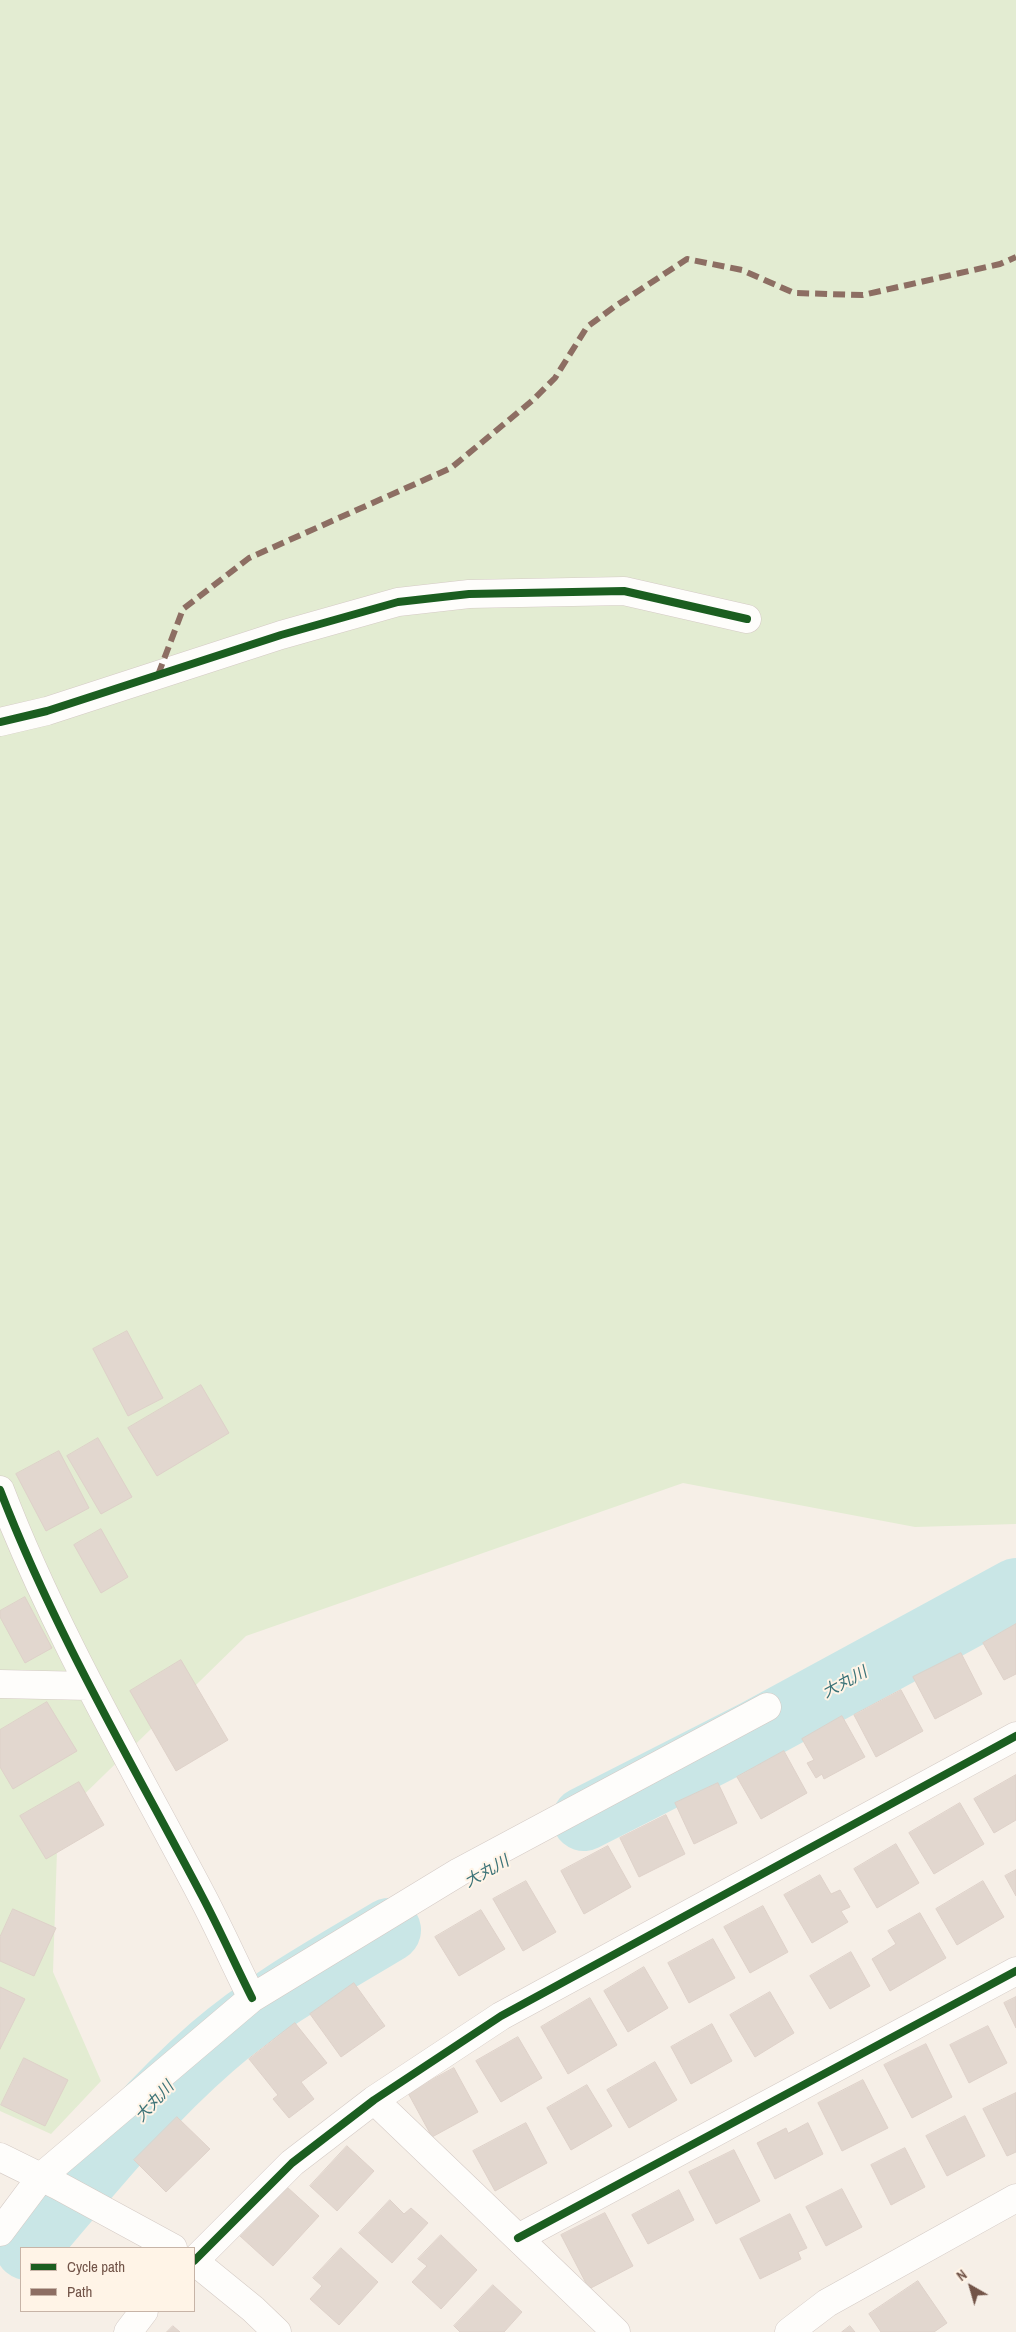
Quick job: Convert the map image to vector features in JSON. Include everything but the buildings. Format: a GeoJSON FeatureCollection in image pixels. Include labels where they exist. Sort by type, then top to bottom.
{"type":"FeatureCollection","features":[{"type":"Feature","properties":{"kind":"street"},"geometry":{"type":"LineString","coordinates":[[0,722],[46,711],[281,635],[398,602],[468,594],[624,592],[747,619]]}},
{"type":"Feature","properties":{"kind":"street"},"geometry":{"type":"LineString","coordinates":[[0,1490],[18,1538],[89,1686],[204,1898],[252,1998]]}},
{"type":"Feature","properties":{"kind":"street"},"geometry":{"type":"LineString","coordinates":[[0,1684],[89,1686]]}},
{"type":"Feature","properties":{"kind":"street"},"geometry":{"type":"LineString","coordinates":[[0,2232],[51,2181],[252,1998],[459,1872],[767,1707]]}},
{"type":"Feature","properties":{"kind":"street"},"geometry":{"type":"LineString","coordinates":[[195,2260],[292,2163],[374,2100],[501,2016],[1016,1736]]}},
{"type":"Feature","properties":{"kind":"street"},"geometry":{"type":"LineString","coordinates":[[518,2238],[1016,1971]]}},
{"type":"Feature","properties":{"kind":"street"},"geometry":{"type":"LineString","coordinates":[[374,2100],[616,2332]]}},
{"type":"Feature","properties":{"kind":"street"},"geometry":{"type":"LineString","coordinates":[[0,2157],[51,2181],[171,2247]]}},
{"type":"Feature","properties":{"kind":"street"},"geometry":{"type":"LineString","coordinates":[[789,2332],[827,2303],[1016,2198]]}},
{"type":"Feature","properties":{"kind":"street"},"geometry":{"type":"LineString","coordinates":[[195,2262],[277,2332]]}},
{"type":"Feature","properties":{"kind":"street"},"geometry":{"type":"LineString","coordinates":[[128,2332],[143,2312]]}},
{"type":"Feature","properties":{"kind":"green space"},"geometry":{"type":"Polygon","coordinates":[[[0,0],[1016,0],[1016,1524],[915,1527],[683,1483],[246,1636],[58,1820],[53,1972],[101,2081],[51,2134],[0,2111],[0,0]]]}},
{"type":"Feature","properties":{"kind":"waterway","name":"大丸川"},"geometry":{"type":"LineString","coordinates":[[584,1819],[753,1733],[1016,1590]]}},
{"type":"Feature","properties":{"kind":"waterway","name":"大丸川"},"geometry":{"type":"LineString","coordinates":[[28,2247],[93,2170],[162,2094],[212,2047],[275,1999],[389,1930]]}},
{"type":"Feature","properties":{"kind":"marked path"},"geometry":{"type":"LineString","coordinates":[[158,675],[183,609],[249,558],[451,468],[533,400],[555,378],[587,327],[687,259],[742,270],[794,293],[863,295],[1000,264],[1016,257]]}},
{"type":"Feature","properties":{"kind":"cycle path"},"geometry":{"type":"LineString","coordinates":[[0,722],[47,711],[281,635],[398,602],[469,594],[624,591],[747,619]]}},
{"type":"Feature","properties":{"kind":"cycle path"},"geometry":{"type":"LineString","coordinates":[[0,1490],[44,1594],[69,1645],[209,1909],[252,1998]]}},
{"type":"Feature","properties":{"kind":"cycle path"},"geometry":{"type":"LineString","coordinates":[[195,2260],[292,2163],[374,2100],[501,2016],[1016,1736]]}},
{"type":"Feature","properties":{"kind":"cycle path"},"geometry":{"type":"LineString","coordinates":[[518,2238],[1016,1971]]}}]}
